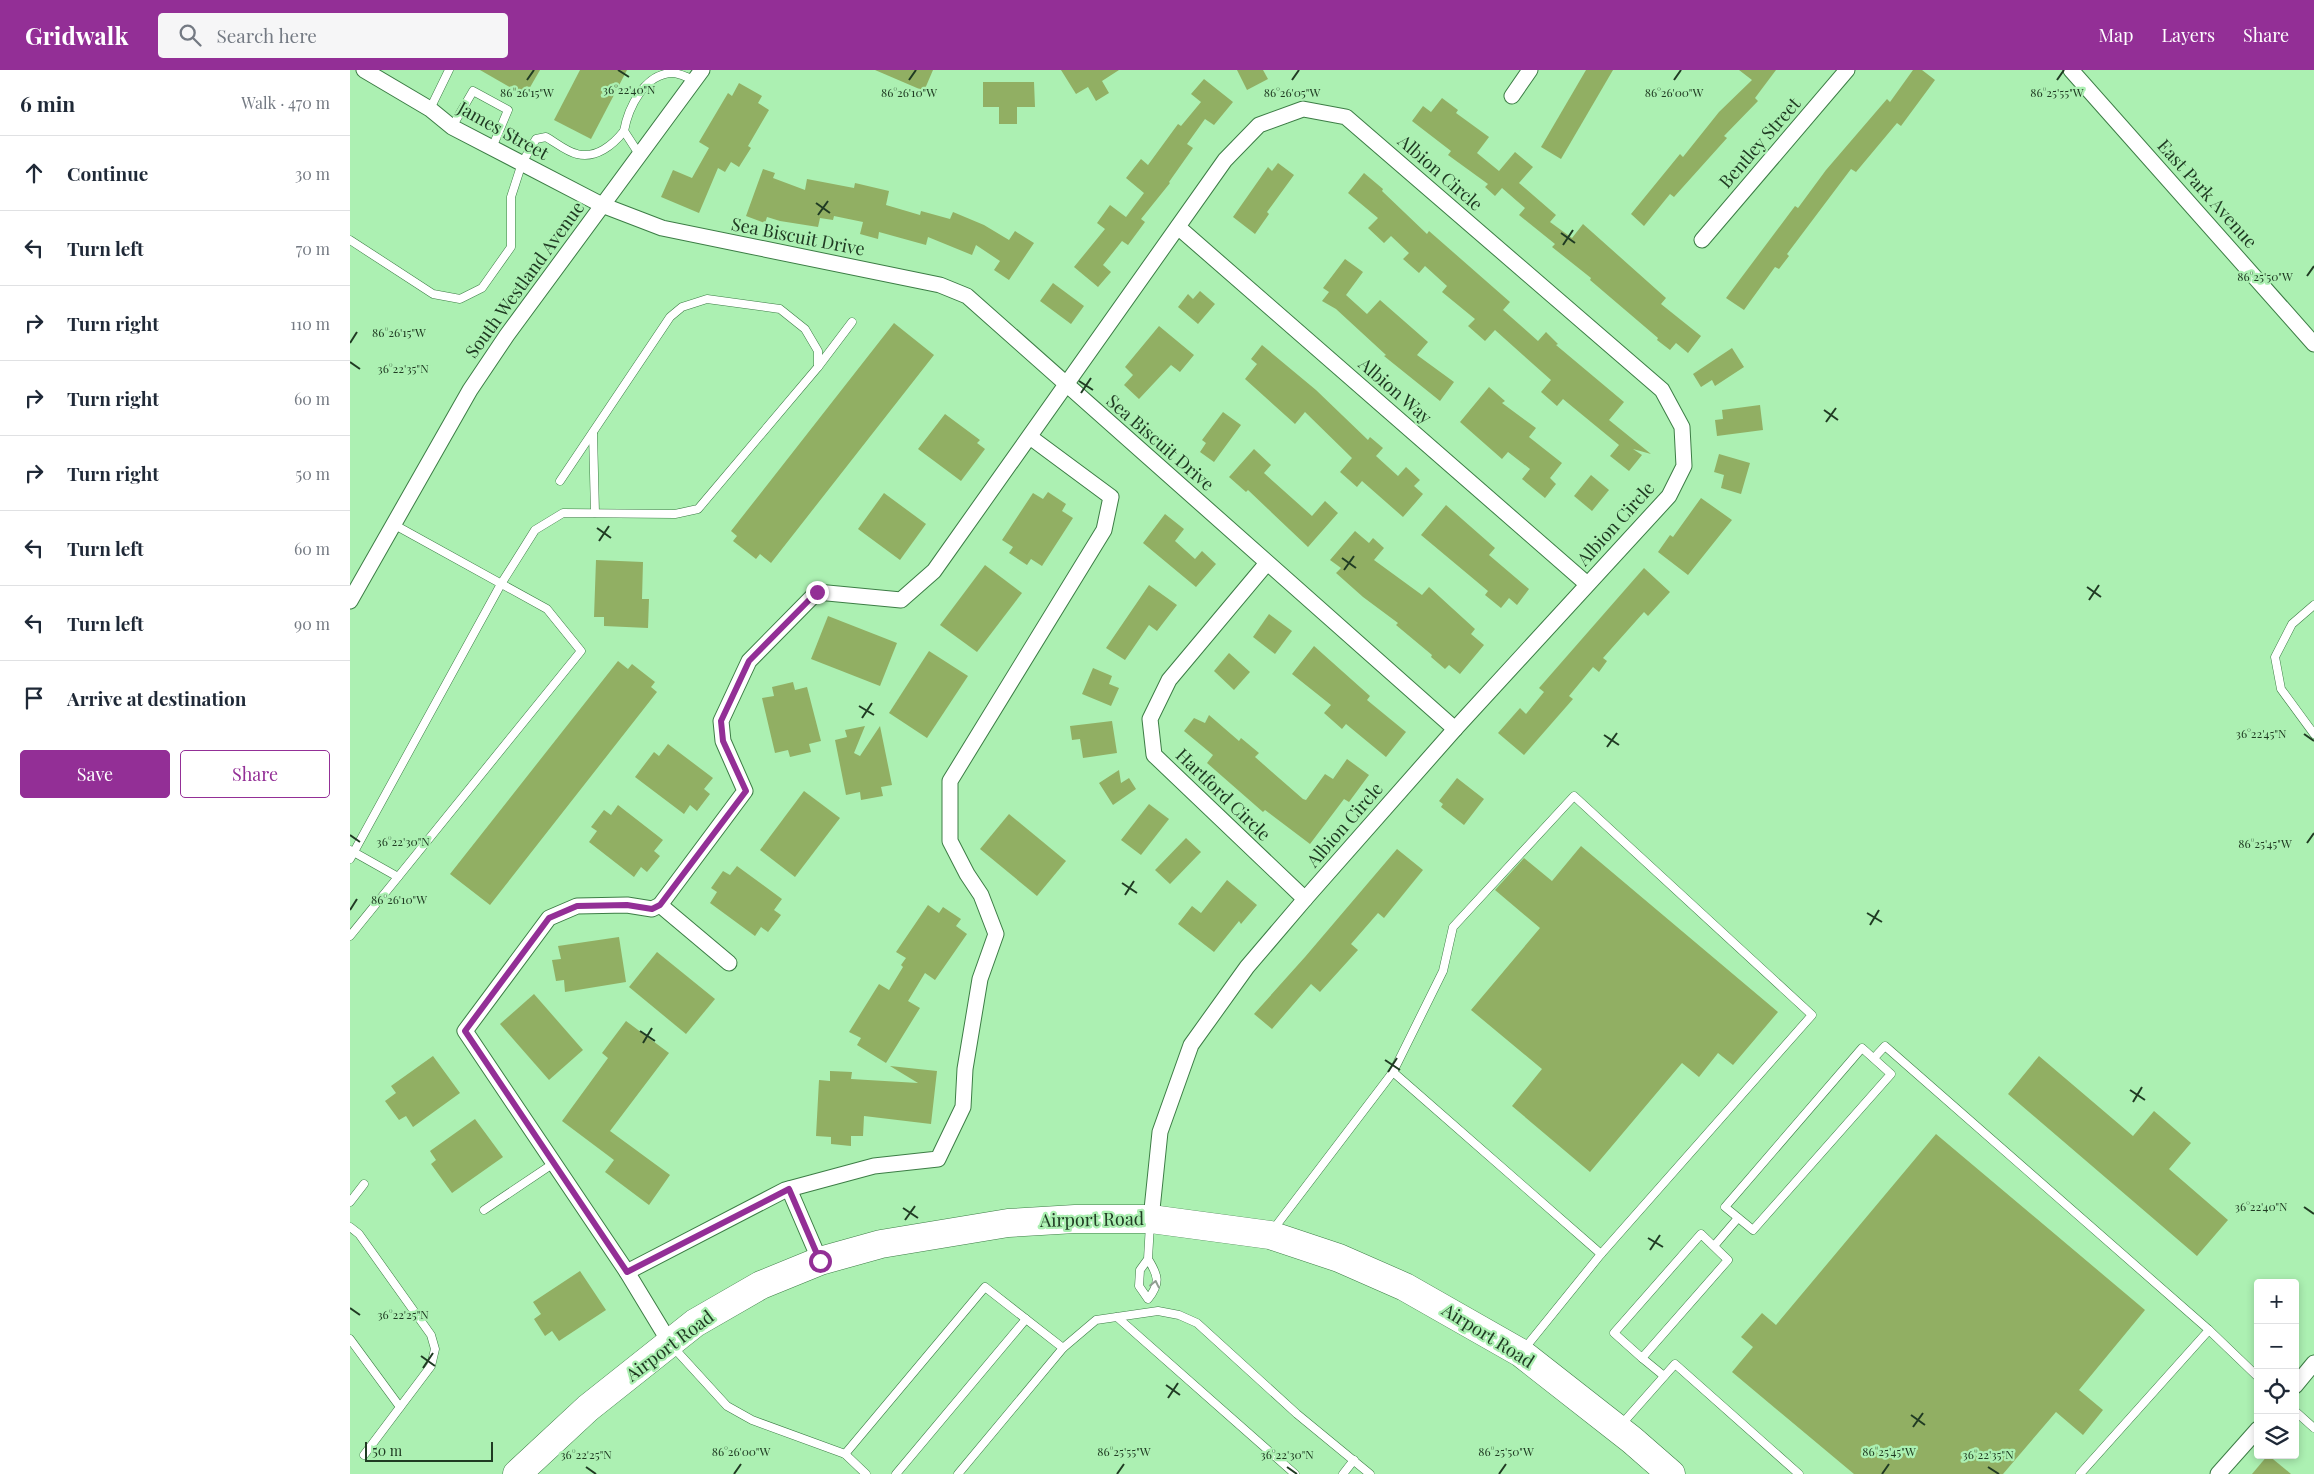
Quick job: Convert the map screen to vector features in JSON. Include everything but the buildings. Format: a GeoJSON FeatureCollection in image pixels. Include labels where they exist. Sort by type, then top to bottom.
{"type":"FeatureCollection","features":[{"type":"Feature","properties":{"kind":"highway","name":"Airport Road"},"geometry":{"type":"LineString","coordinates":[[519,1473],[588,1408],[695,1323],[761,1285],[820,1261],[881,1244],[1008,1223],[1075,1219],[1151,1219],[1270,1235],[1339,1258],[1405,1287],[1521,1353],[1618,1429],[1671,1474]]}},
{"type":"Feature","properties":{"kind":"street"},"geometry":{"type":"LineString","coordinates":[[1512,96],[1530,70]]}},
{"type":"Feature","properties":{"kind":"street","name":"Bentley Street"},"geometry":{"type":"LineString","coordinates":[[1702,240],[1847,70]]}},
{"type":"Feature","properties":{"kind":"street","name":"East Park Avenue"},"geometry":{"type":"LineString","coordinates":[[2071,70],[2314,344]]}},
{"type":"Feature","properties":{"kind":"street","name":"James Street"},"geometry":{"type":"LineString","coordinates":[[373,72],[430,109],[452,127],[602,205]]}},
{"type":"Feature","properties":{"kind":"street","name":"South Westland Avenue"},"geometry":{"type":"LineString","coordinates":[[350,601],[470,390],[507,335],[698,75]]}},
{"type":"Feature","properties":{"kind":"street","name":"Albion Circle"},"geometry":{"type":"LineString","coordinates":[[660,905],[746,791],[723,741],[721,721],[749,661],[817,592],[900,600],[934,571],[1067,386],[1225,160],[1259,125],[1303,109],[1346,117],[1662,390],[1682,427],[1684,466],[1669,496],[1455,729],[1305,899],[1247,967],[1191,1045],[1160,1132],[1151,1219]]}},
{"type":"Feature","properties":{"kind":"street","name":"Sea Biscuit Drive"},"geometry":{"type":"LineString","coordinates":[[602,205],[662,228],[940,285],[966,296],[1455,729]]}},
{"type":"Feature","properties":{"kind":"street","name":"Albion Way"},"geometry":{"type":"LineString","coordinates":[[1178,227],[1587,584]]}},
{"type":"Feature","properties":{"kind":"street"},"geometry":{"type":"LineString","coordinates":[[627,1272],[789,1189],[874,1166],[938,1159],[963,1107],[965,1069],[980,979],[996,934],[981,895],[950,842],[950,781],[1104,530],[1111,497],[1030,437]]}},
{"type":"Feature","properties":{"kind":"street","name":"Hartford Circle"},"geometry":{"type":"LineString","coordinates":[[1267,562],[1169,680],[1150,719],[1154,756],[1305,899]]}},
{"type":"Feature","properties":{"kind":"street"},"geometry":{"type":"LineString","coordinates":[[670,1343],[627,1272],[465,1031],[549,918],[577,906],[627,905],[652,909],[660,905],[729,963]]}},
{"type":"Feature","properties":{"kind":"street"},"geometry":{"type":"LineString","coordinates":[[789,1189],[820,1261]]}},
{"type":"Feature","properties":{"kind":"street"},"geometry":{"type":"LineString","coordinates":[[2299,1381],[2314,1364]]}},
{"type":"Feature","properties":{"kind":"street"},"geometry":{"type":"LineString","coordinates":[[2218,1474],[2254,1434]]}},
{"type":"Feature","properties":{"kind":"lane"},"geometry":{"type":"LineString","coordinates":[[430,109],[449,70]]}},
{"type":"Feature","properties":{"kind":"lane"},"geometry":{"type":"LineString","coordinates":[[350,240],[434,294],[460,299],[482,288],[511,247],[511,197],[522,163],[536,139],[546,137],[577,154],[595,153],[614,145],[624,131],[627,114],[646,85],[658,76],[673,72],[698,75]]}},
{"type":"Feature","properties":{"kind":"lane"},"geometry":{"type":"LineString","coordinates":[[452,127],[473,91],[508,110],[492,148]]}},
{"type":"Feature","properties":{"kind":"lane"},"geometry":{"type":"LineString","coordinates":[[624,131],[640,154]]}},
{"type":"Feature","properties":{"kind":"lane"},"geometry":{"type":"LineString","coordinates":[[560,481],[670,317],[682,307],[707,299],[780,309],[805,328],[818,351],[818,367]]}},
{"type":"Feature","properties":{"kind":"lane"},"geometry":{"type":"LineString","coordinates":[[398,877],[351,854],[501,584],[535,530],[562,512],[675,514],[698,508],[818,367],[852,322]]}},
{"type":"Feature","properties":{"kind":"lane"},"geometry":{"type":"LineString","coordinates":[[592,433],[595,513]]}},
{"type":"Feature","properties":{"kind":"lane"},"geometry":{"type":"LineString","coordinates":[[350,936],[581,651],[547,609],[393,524]]}},
{"type":"Feature","properties":{"kind":"lane"},"geometry":{"type":"LineString","coordinates":[[2314,605],[2292,624],[2275,658],[2281,689],[2314,734]]}},
{"type":"Feature","properties":{"kind":"lane"},"geometry":{"type":"LineString","coordinates":[[1270,1235],[1393,1072],[1443,971],[1453,927],[1574,796],[1812,1015],[1601,1254],[1521,1353]]}},
{"type":"Feature","properties":{"kind":"lane"},"geometry":{"type":"LineString","coordinates":[[1874,1058],[1885,1046],[2209,1330],[2254,1373]]}},
{"type":"Feature","properties":{"kind":"lane"},"geometry":{"type":"LineString","coordinates":[[1862,1048],[1874,1058],[1891,1074],[1753,1230],[1725,1207],[1862,1048]]}},
{"type":"Feature","properties":{"kind":"lane"},"geometry":{"type":"LineString","coordinates":[[1393,1072],[1601,1254]]}},
{"type":"Feature","properties":{"kind":"lane"},"geometry":{"type":"LineString","coordinates":[[484,1210],[554,1163]]}},
{"type":"Feature","properties":{"kind":"lane"},"geometry":{"type":"LineString","coordinates":[[350,1202],[364,1184]]}},
{"type":"Feature","properties":{"kind":"lane"},"geometry":{"type":"LineString","coordinates":[[1714,1246],[1738,1218]]}},
{"type":"Feature","properties":{"kind":"lane"},"geometry":{"type":"LineString","coordinates":[[1148,1299],[1139,1286],[1140,1270],[1148,1259],[1151,1219]]}},
{"type":"Feature","properties":{"kind":"lane"},"geometry":{"type":"LineString","coordinates":[[350,1227],[360,1234],[431,1335],[435,1349],[430,1366],[364,1455]]}},
{"type":"Feature","properties":{"kind":"lane"},"geometry":{"type":"LineString","coordinates":[[1642,1358],[1728,1260],[1701,1234],[1614,1333],[1642,1358],[1664,1376]]}},
{"type":"Feature","properties":{"kind":"lane"},"geometry":{"type":"LineString","coordinates":[[1146,1312],[1148,1299],[1155,1289],[1157,1274],[1148,1259]]}},
{"type":"Feature","properties":{"kind":"lane"},"geometry":{"type":"LineString","coordinates":[[845,1454],[985,1287],[1062,1348]]}},
{"type":"Feature","properties":{"kind":"lane"},"geometry":{"type":"LineString","coordinates":[[958,1474],[1062,1348],[1096,1320],[1158,1311],[1179,1315],[1197,1324],[1297,1414],[1370,1474]]}},
{"type":"Feature","properties":{"kind":"lane"},"geometry":{"type":"LineString","coordinates":[[1117,1317],[1295,1474]]}},
{"type":"Feature","properties":{"kind":"lane"},"geometry":{"type":"LineString","coordinates":[[896,1474],[1026,1319]]}},
{"type":"Feature","properties":{"kind":"lane"},"geometry":{"type":"LineString","coordinates":[[2080,1474],[2209,1330]]}},
{"type":"Feature","properties":{"kind":"lane"},"geometry":{"type":"LineString","coordinates":[[350,1339],[400,1407]]}},
{"type":"Feature","properties":{"kind":"lane"},"geometry":{"type":"LineString","coordinates":[[670,1343],[727,1406],[752,1420],[845,1454],[866,1474]]}},
{"type":"Feature","properties":{"kind":"lane"},"geometry":{"type":"LineString","coordinates":[[1618,1429],[1675,1364],[1799,1474]]}},
{"type":"Feature","properties":{"kind":"lane"},"geometry":{"type":"LineString","coordinates":[[2297,1414],[2314,1428]]}},
{"type":"Feature","properties":{"kind":"lane"},"geometry":{"type":"LineString","coordinates":[[1343,1474],[1354,1460]]}},
{"type":"Feature","properties":{"kind":"route"},"geometry":{"type":"LineString","coordinates":[[817,592],[749,661],[721,721],[723,741],[746,791],[660,905],[652,909],[627,905],[577,906],[549,918],[465,1031],[627,1272],[789,1189],[820,1261]]}}]}
